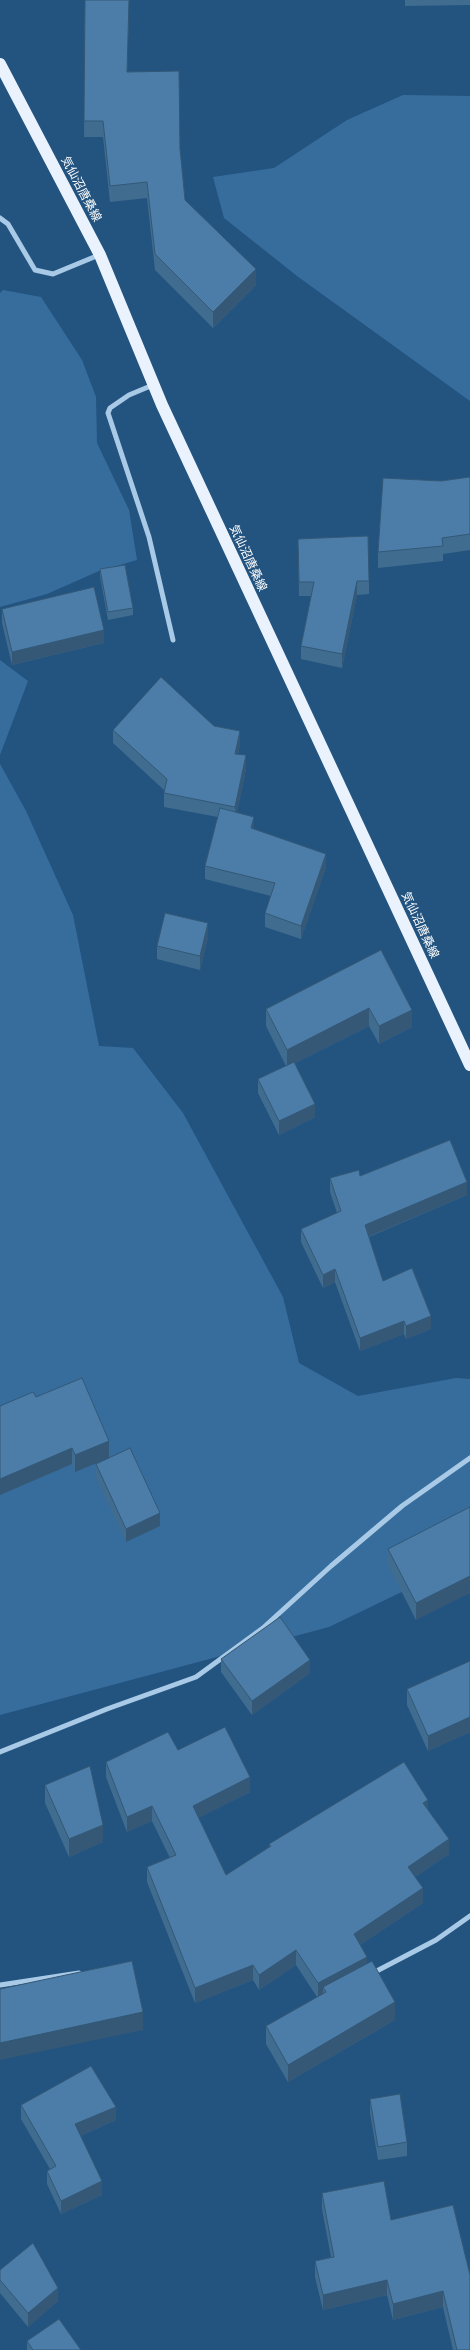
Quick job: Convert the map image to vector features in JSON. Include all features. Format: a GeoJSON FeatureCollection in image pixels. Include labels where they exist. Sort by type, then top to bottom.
{"type":"FeatureCollection","features":[{"type":"Feature","properties":{"kind":"main road","name":"気仙沼唐桑線"},"geometry":{"type":"LineString","coordinates":[[0,64],[100,255],[153,385],[470,1065]]}},
{"type":"Feature","properties":{"kind":"street"},"geometry":{"type":"LineString","coordinates":[[0,218],[8,224],[36,270],[53,274],[100,255]]}},
{"type":"Feature","properties":{"kind":"street"},"geometry":{"type":"LineString","coordinates":[[153,385],[130,395],[110,408],[108,413],[149,538],[173,640]]}},
{"type":"Feature","properties":{"kind":"street"},"geometry":{"type":"LineString","coordinates":[[0,1752],[107,1709],[196,1677],[263,1628],[331,1566],[402,1506],[470,1458]]}},
{"type":"Feature","properties":{"kind":"street"},"geometry":{"type":"LineString","coordinates":[[368,1976],[436,1940],[470,1916]]}},
{"type":"Feature","properties":{"kind":"street"},"geometry":{"type":"LineString","coordinates":[[0,1985],[86,1971]]}},
{"type":"Feature","properties":{"kind":"shaded area"},"geometry":{"type":"Polygon","coordinates":[[[403,95],[470,96],[470,401],[297,276],[224,218],[213,177],[274,168],[347,120],[403,95]]]}},
{"type":"Feature","properties":{"kind":"shaded area"},"geometry":{"type":"Polygon","coordinates":[[[3,290],[41,297],[82,360],[96,397],[97,443],[129,510],[137,560],[99,571],[47,594],[0,607],[0,293],[3,290]]]}},
{"type":"Feature","properties":{"kind":"shaded area"},"geometry":{"type":"Polygon","coordinates":[[[0,660],[28,681],[0,755],[0,660]]]}},
{"type":"Feature","properties":{"kind":"shaded area"},"geometry":{"type":"Polygon","coordinates":[[[0,764],[26,811],[73,915],[99,1046],[133,1048],[183,1113],[283,1297],[299,1363],[358,1396],[456,1378],[470,1379],[470,1559],[329,1627],[0,1715],[0,764]]]}},
{"type":"Feature","properties":{"kind":"building"},"geometry":{"type":"Polygon","coordinates":[[[85,0],[129,0],[127,72],[179,71],[180,149],[185,200],[256,269],[213,312],[155,254],[147,182],[110,186],[103,121],[84,121],[85,0]]]}},
{"type":"Feature","properties":{"kind":"building"},"geometry":{"type":"Polygon","coordinates":[[[470,477],[470,534],[442,538],[443,546],[378,552],[383,478],[441,481],[470,477]]]}},
{"type":"Feature","properties":{"kind":"building"},"geometry":{"type":"Polygon","coordinates":[[[368,536],[369,581],[357,581],[342,654],[301,646],[314,582],[299,582],[298,539],[368,536]]]}},
{"type":"Feature","properties":{"kind":"building"},"geometry":{"type":"Polygon","coordinates":[[[125,565],[133,608],[108,612],[100,569],[125,565]]]}},
{"type":"Feature","properties":{"kind":"building"},"geometry":{"type":"Polygon","coordinates":[[[94,587],[104,630],[12,652],[2,609],[94,587]]]}},
{"type":"Feature","properties":{"kind":"building"},"geometry":{"type":"Polygon","coordinates":[[[161,677],[214,726],[240,731],[235,754],[246,755],[235,807],[164,793],[167,779],[113,730],[161,677]]]}},
{"type":"Feature","properties":{"kind":"building"},"geometry":{"type":"Polygon","coordinates":[[[220,808],[254,817],[251,828],[326,854],[301,926],[265,913],[275,883],[205,866],[220,808]]]}},
{"type":"Feature","properties":{"kind":"building"},"geometry":{"type":"Polygon","coordinates":[[[165,913],[208,923],[200,956],[157,946],[165,913]]]}},
{"type":"Feature","properties":{"kind":"building"},"geometry":{"type":"Polygon","coordinates":[[[381,950],[412,1010],[379,1026],[369,1008],[287,1050],[266,1009],[381,950]]]}},
{"type":"Feature","properties":{"kind":"building"},"geometry":{"type":"Polygon","coordinates":[[[294,1062],[315,1104],[279,1121],[258,1079],[294,1062]]]}},
{"type":"Feature","properties":{"kind":"building"},"geometry":{"type":"Polygon","coordinates":[[[450,1140],[467,1182],[365,1225],[383,1281],[412,1268],[431,1316],[406,1326],[404,1321],[360,1338],[335,1269],[323,1275],[301,1229],[341,1211],[330,1178],[359,1170],[360,1176],[450,1140]]]}},
{"type":"Feature","properties":{"kind":"building"},"geometry":{"type":"Polygon","coordinates":[[[82,1378],[109,1441],[75,1455],[72,1448],[0,1479],[0,1406],[33,1392],[36,1397],[82,1378]]]}},
{"type":"Feature","properties":{"kind":"building"},"geometry":{"type":"Polygon","coordinates":[[[130,1448],[160,1513],[126,1529],[96,1464],[130,1448]]]}},
{"type":"Feature","properties":{"kind":"building"},"geometry":{"type":"Polygon","coordinates":[[[470,1507],[470,1576],[416,1603],[388,1549],[470,1507]]]}},
{"type":"Feature","properties":{"kind":"building"},"geometry":{"type":"Polygon","coordinates":[[[280,1617],[310,1660],[252,1701],[221,1659],[280,1617]]]}},
{"type":"Feature","properties":{"kind":"building"},"geometry":{"type":"Polygon","coordinates":[[[470,1661],[470,1717],[428,1736],[407,1689],[470,1661]]]}},
{"type":"Feature","properties":{"kind":"building"},"geometry":{"type":"Polygon","coordinates":[[[225,1727],[250,1777],[193,1806],[226,1875],[271,1846],[269,1844],[404,1762],[428,1800],[423,1803],[449,1839],[408,1867],[423,1888],[354,1934],[367,1957],[318,1983],[296,1950],[259,1975],[253,1965],[195,1988],[147,1867],[176,1855],[152,1806],[127,1817],[106,1762],[168,1732],[178,1750],[225,1727]]]}},
{"type":"Feature","properties":{"kind":"building"},"geometry":{"type":"Polygon","coordinates":[[[90,1766],[103,1825],[69,1839],[45,1785],[90,1766]]]}},
{"type":"Feature","properties":{"kind":"building"},"geometry":{"type":"Polygon","coordinates":[[[132,1961],[143,2012],[0,2043],[0,1989],[132,1961]]]}},
{"type":"Feature","properties":{"kind":"building"},"geometry":{"type":"Polygon","coordinates":[[[372,1961],[395,2002],[288,2065],[266,2026],[326,1992],[323,1987],[372,1961]]]}},
{"type":"Feature","properties":{"kind":"building"},"geometry":{"type":"Polygon","coordinates":[[[91,2066],[116,2107],[75,2124],[102,2181],[61,2201],[47,2171],[56,2166],[21,2105],[91,2066]]]}},
{"type":"Feature","properties":{"kind":"building"},"geometry":{"type":"Polygon","coordinates":[[[400,2094],[407,2142],[378,2147],[370,2099],[400,2094]]]}},
{"type":"Feature","properties":{"kind":"building"},"geometry":{"type":"Polygon","coordinates":[[[384,2181],[391,2220],[453,2205],[470,2275],[470,2350],[457,2350],[443,2291],[393,2304],[387,2280],[323,2295],[315,2261],[334,2257],[322,2193],[384,2181]]]}},
{"type":"Feature","properties":{"kind":"building"},"geometry":{"type":"Polygon","coordinates":[[[33,2243],[58,2288],[28,2313],[0,2280],[0,2270],[33,2243]]]}},
{"type":"Feature","properties":{"kind":"building"},"geometry":{"type":"Polygon","coordinates":[[[59,2319],[81,2350],[33,2350],[27,2341],[59,2319]]]}}]}
